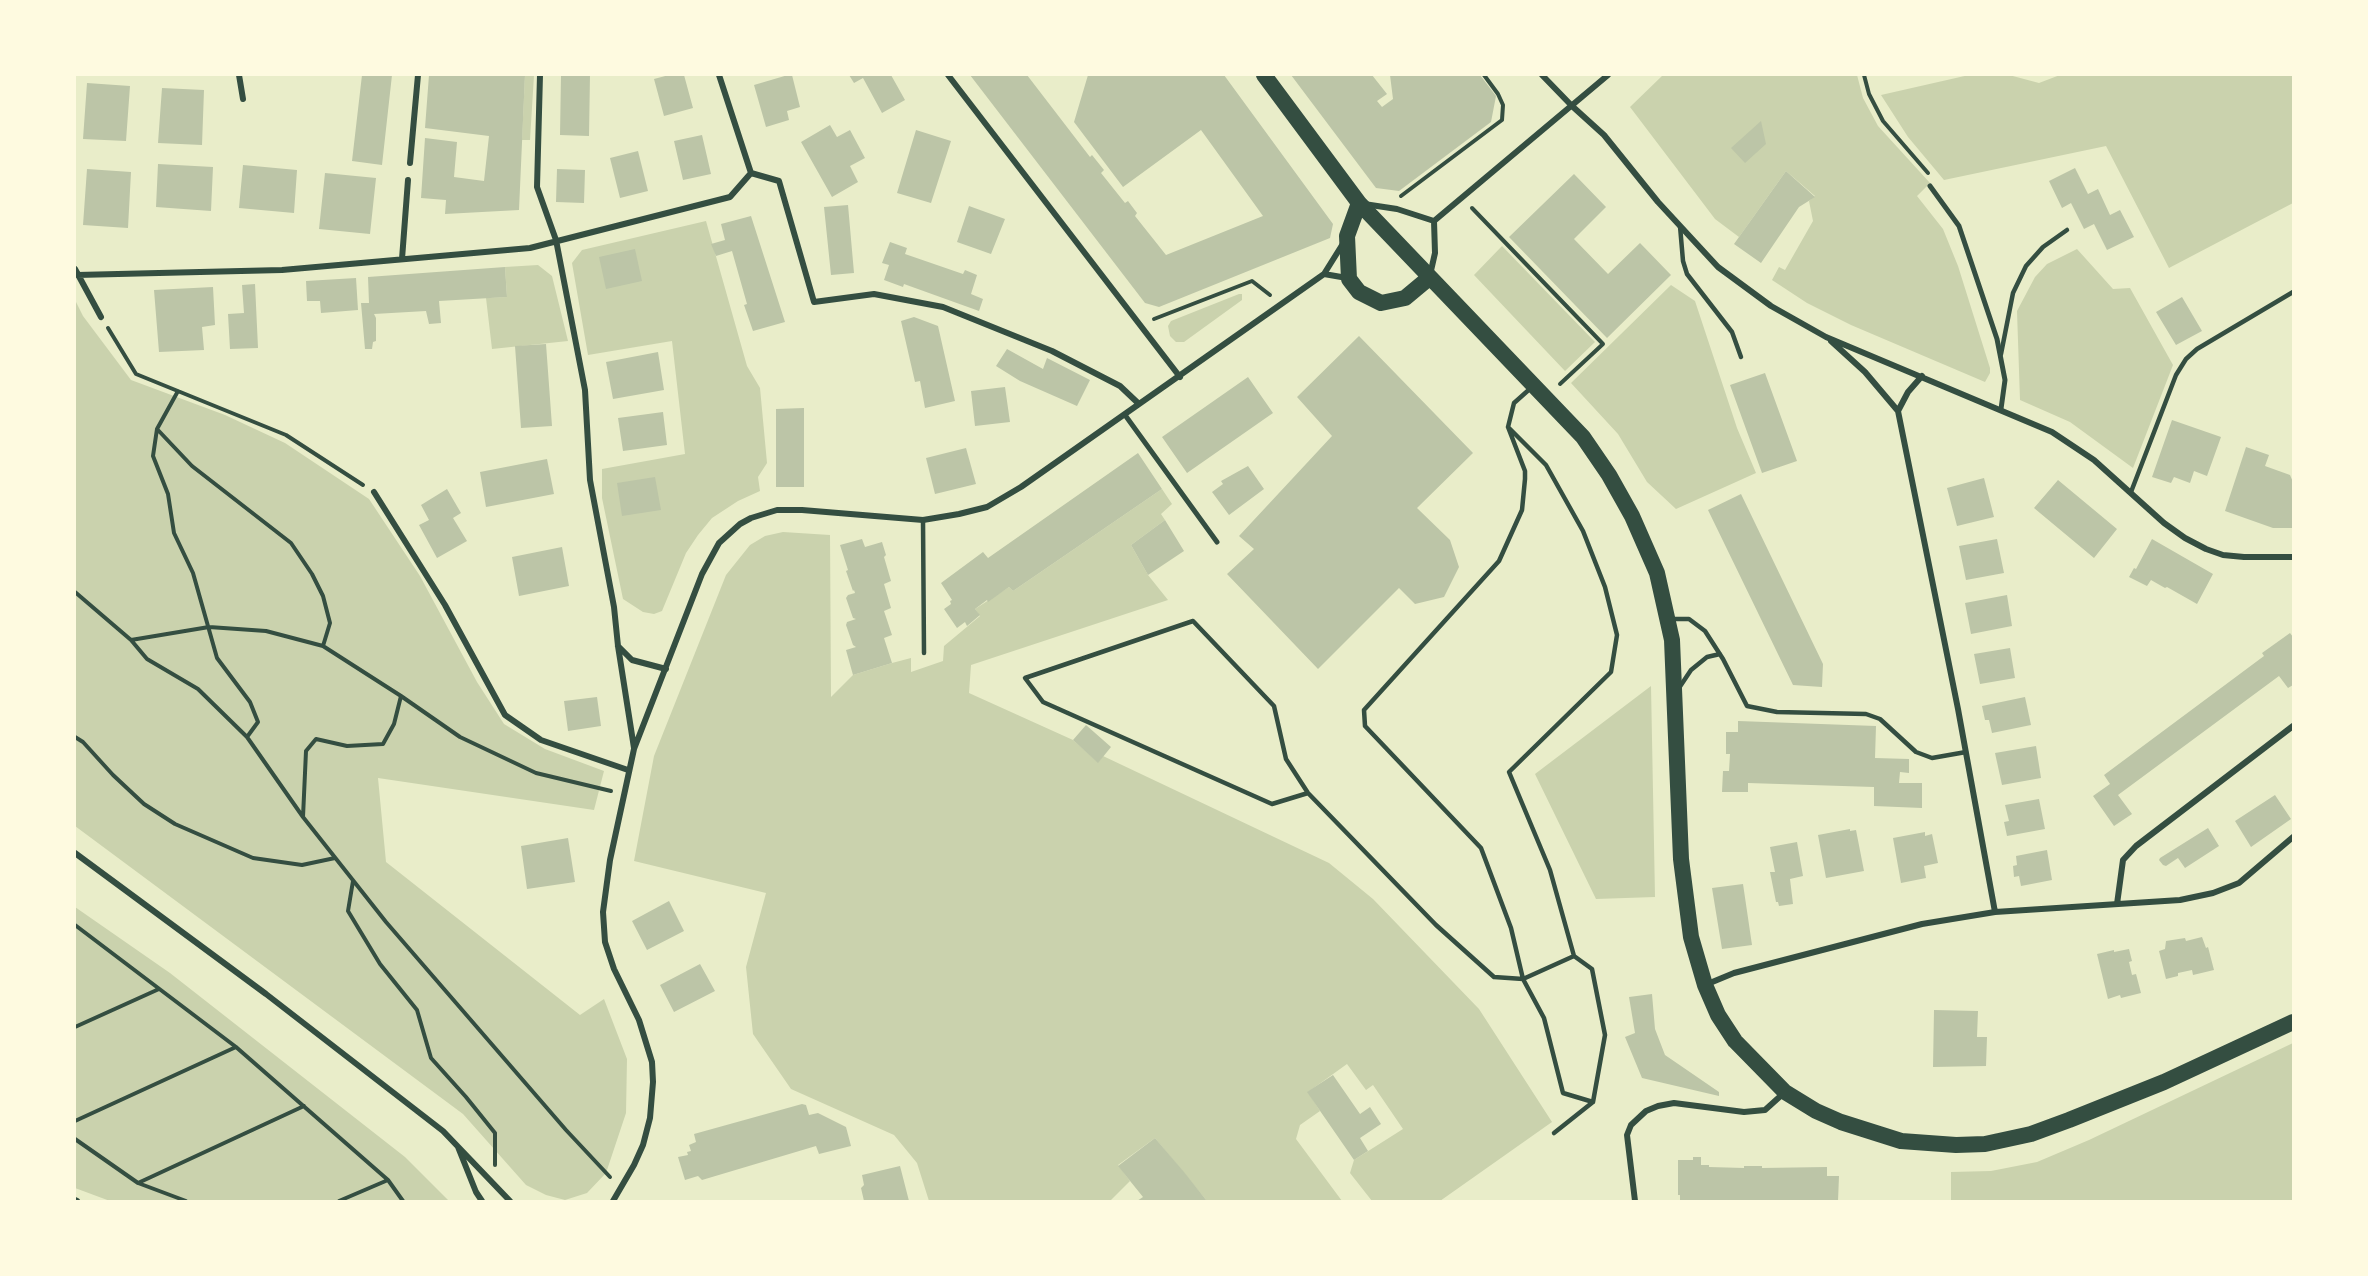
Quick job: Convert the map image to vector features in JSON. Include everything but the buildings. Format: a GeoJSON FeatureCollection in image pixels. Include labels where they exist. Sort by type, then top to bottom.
{"type":"FeatureCollection","features":[{"type":"Feature","properties":{"kind":"highway"},"geometry":{"type":"LineString","coordinates":[[1264,75],[1359,203],[1583,437],[1609,475],[1632,516],[1657,573],[1672,640],[1676,692],[1681,859],[1687,914],[1705,985],[1718,1015],[1735,1041],[1785,1092],[1815,1111],[1841,1122],[1901,1141],[1956,1145],[1985,1144],[2031,1134],[2164,1082],[2293,1022]]}},
{"type":"Feature","properties":{"kind":"highway"},"geometry":{"type":"LineString","coordinates":[[1359,203],[1347,236],[1349,279],[1359,292],[1381,303],[1405,298],[1429,278]]}},
{"type":"Feature","properties":{"kind":"street"},"geometry":{"type":"LineString","coordinates":[[239,75],[243,99]]}},
{"type":"Feature","properties":{"kind":"street"},"geometry":{"type":"LineString","coordinates":[[410,163],[418,75]]}},
{"type":"Feature","properties":{"kind":"street"},"geometry":{"type":"LineString","coordinates":[[540,75],[537,187],[556,240],[585,390],[590,480],[614,607],[634,748]]}},
{"type":"Feature","properties":{"kind":"street"},"geometry":{"type":"LineString","coordinates":[[719,75],[751,173]]}},
{"type":"Feature","properties":{"kind":"street"},"geometry":{"type":"LineString","coordinates":[[948,75],[1180,377]]}},
{"type":"Feature","properties":{"kind":"street"},"geometry":{"type":"LineString","coordinates":[[1542,75],[1604,135],[1658,202],[1718,267],[1771,306],[1826,336],[2001,408],[2052,432],[2094,460],[2164,523],[2206,549],[2223,555],[2292,558]]}},
{"type":"Feature","properties":{"kind":"street"},"geometry":{"type":"LineString","coordinates":[[1434,221],[1608,75]]}},
{"type":"Feature","properties":{"kind":"street"},"geometry":{"type":"LineString","coordinates":[[101,317],[76,272],[282,270],[530,248],[729,197],[751,173]]}},
{"type":"Feature","properties":{"kind":"street"},"geometry":{"type":"LineString","coordinates":[[751,173],[779,181],[814,302],[874,294],[943,307],[1052,351],[1120,386],[1139,404]]}},
{"type":"Feature","properties":{"kind":"street"},"geometry":{"type":"LineString","coordinates":[[402,259],[408,180]]}},
{"type":"Feature","properties":{"kind":"street"},"geometry":{"type":"LineString","coordinates":[[1930,186],[1959,226],[1997,339],[2005,380],[2001,408]]}},
{"type":"Feature","properties":{"kind":"street"},"geometry":{"type":"LineString","coordinates":[[1359,203],[1387,207],[1434,221]]}},
{"type":"Feature","properties":{"kind":"street"},"geometry":{"type":"LineString","coordinates":[[1429,278],[1435,253],[1434,221]]}},
{"type":"Feature","properties":{"kind":"street"},"geometry":{"type":"LineString","coordinates":[[613,1201],[634,1165],[647,1131],[653,1082],[652,1062],[646,1041],[639,1020],[614,969],[603,928],[609,871],[634,748],[710,556],[727,534],[740,524],[777,510],[814,510],[923,520],[973,512],[1004,498],[1180,377],[1324,274],[1347,236]]}},
{"type":"Feature","properties":{"kind":"street"},"geometry":{"type":"LineString","coordinates":[[1324,274],[1349,279]]}},
{"type":"Feature","properties":{"kind":"street"},"geometry":{"type":"LineString","coordinates":[[1826,336],[1865,372],[1898,411],[1966,752],[1995,912]]}},
{"type":"Feature","properties":{"kind":"street"},"geometry":{"type":"LineString","coordinates":[[1898,411],[1908,392],[1922,376]]}},
{"type":"Feature","properties":{"kind":"street"},"geometry":{"type":"LineString","coordinates":[[1125,415],[1217,542]]}},
{"type":"Feature","properties":{"kind":"street"},"geometry":{"type":"LineString","coordinates":[[374,492],[444,605],[505,715],[541,740],[628,770]]}},
{"type":"Feature","properties":{"kind":"street"},"geometry":{"type":"LineString","coordinates":[[618,646],[632,660],[666,669]]}},
{"type":"Feature","properties":{"kind":"street"},"geometry":{"type":"LineString","coordinates":[[2117,904],[2123,860],[2136,846],[2293,726]]}},
{"type":"Feature","properties":{"kind":"street"},"geometry":{"type":"LineString","coordinates":[[1705,985],[1734,973],[1922,924],[1995,912],[2180,900],[2213,893],[2240,883],[2293,837]]}},
{"type":"Feature","properties":{"kind":"street"},"geometry":{"type":"LineString","coordinates":[[75,853],[153,908],[379,1080],[457,1143],[510,1201]]}},
{"type":"Feature","properties":{"kind":"street"},"geometry":{"type":"LineString","coordinates":[[1635,1201],[1627,1135],[1631,1125],[1646,1111],[1674,1103],[1744,1112],[1765,1110],[1785,1092]]}},
{"type":"Feature","properties":{"kind":"street"},"geometry":{"type":"LineString","coordinates":[[457,1143],[476,1192],[482,1201]]}},
{"type":"Feature","properties":{"kind":"lane"},"geometry":{"type":"LineString","coordinates":[[1680,226],[1683,261],[1687,274],[1732,332],[1741,357]]}},
{"type":"Feature","properties":{"kind":"lane"},"geometry":{"type":"LineString","coordinates":[[2001,357],[2013,293],[2026,266],[2043,247],[2067,230]]}},
{"type":"Feature","properties":{"kind":"lane"},"geometry":{"type":"LineString","coordinates":[[2131,492],[2176,375],[2186,359],[2197,349],[2293,292]]}},
{"type":"Feature","properties":{"kind":"lane"},"geometry":{"type":"LineString","coordinates":[[1541,391],[1514,402],[1508,428],[1525,471],[1525,479],[1522,510],[1499,561],[1364,710],[1365,726],[1481,848],[1511,928],[1523,979],[1544,1018],[1563,1093],[1593,1102]]}},
{"type":"Feature","properties":{"kind":"lane"},"geometry":{"type":"LineString","coordinates":[[1508,428],[1546,465],[1583,531],[1605,587],[1617,635],[1611,672],[1509,772],[1550,870],[1574,956],[1592,969],[1605,1035],[1593,1102],[1554,1133]]}},
{"type":"Feature","properties":{"kind":"lane"},"geometry":{"type":"LineString","coordinates":[[923,520],[924,653]]}},
{"type":"Feature","properties":{"kind":"lane"},"geometry":{"type":"LineString","coordinates":[[1668,619],[1689,619],[1705,631],[1720,654],[1747,706],[1777,712],[1866,714],[1881,719],[1916,752],[1932,758],[1966,752]]}},
{"type":"Feature","properties":{"kind":"lane"},"geometry":{"type":"LineString","coordinates":[[1308,793],[1272,804],[1043,702],[1025,678],[1193,621],[1274,706],[1286,759],[1308,793],[1436,925],[1494,977],[1523,979],[1574,956]]}},
{"type":"Feature","properties":{"kind":"lane"},"geometry":{"type":"LineString","coordinates":[[1676,692],[1690,670],[1707,657],[1720,654]]}},
{"type":"Feature","properties":{"kind":"path"},"geometry":{"type":"LineString","coordinates":[[1387,207],[1502,120],[1503,105],[1484,75]]}},
{"type":"Feature","properties":{"kind":"path"},"geometry":{"type":"LineString","coordinates":[[1864,75],[1869,94],[1883,121],[1933,180],[1930,186]]}},
{"type":"Feature","properties":{"kind":"path"},"geometry":{"type":"LineString","coordinates":[[1463,198],[1603,344],[1541,391]]}},
{"type":"Feature","properties":{"kind":"path"},"geometry":{"type":"LineString","coordinates":[[1140,324],[1252,281],[1282,304]]}},
{"type":"Feature","properties":{"kind":"path"},"geometry":{"type":"LineString","coordinates":[[101,317],[136,374],[286,435],[374,492]]}},
{"type":"Feature","properties":{"kind":"path"},"geometry":{"type":"LineString","coordinates":[[178,391],[157,429],[153,456],[168,494],[174,533],[193,573],[217,658],[249,702],[258,722],[247,737]]}},
{"type":"Feature","properties":{"kind":"path"},"geometry":{"type":"LineString","coordinates":[[157,429],[192,466],[291,543],[312,574],[323,596],[330,623],[322,646]]}},
{"type":"Feature","properties":{"kind":"path"},"geometry":{"type":"LineString","coordinates":[[75,592],[131,640],[147,659],[198,689],[247,737],[303,817],[386,922],[566,1130],[621,1188]]}},
{"type":"Feature","properties":{"kind":"path"},"geometry":{"type":"LineString","coordinates":[[131,640],[209,627],[266,631],[322,646],[460,737],[536,773],[623,794]]}},
{"type":"Feature","properties":{"kind":"path"},"geometry":{"type":"LineString","coordinates":[[303,817],[306,752],[316,739],[347,746],[383,744],[394,724],[401,696]]}},
{"type":"Feature","properties":{"kind":"path"},"geometry":{"type":"LineString","coordinates":[[75,737],[83,742],[112,775],[144,804],[175,824],[253,858],[302,865],[335,858]]}},
{"type":"Feature","properties":{"kind":"path"},"geometry":{"type":"LineString","coordinates":[[354,880],[348,911],[380,964],[417,1010],[431,1058],[495,1133],[496,1162],[488,1178]]}},
{"type":"Feature","properties":{"kind":"path"},"geometry":{"type":"LineString","coordinates":[[75,925],[236,1047],[388,1179],[403,1201]]}},
{"type":"Feature","properties":{"kind":"path"},"geometry":{"type":"LineString","coordinates":[[75,934],[82,930]]}},
{"type":"Feature","properties":{"kind":"path"},"geometry":{"type":"LineString","coordinates":[[75,1027],[159,989]]}},
{"type":"Feature","properties":{"kind":"path"},"geometry":{"type":"LineString","coordinates":[[75,1121],[236,1047]]}},
{"type":"Feature","properties":{"kind":"path"},"geometry":{"type":"LineString","coordinates":[[138,1183],[304,1106]]}},
{"type":"Feature","properties":{"kind":"path"},"geometry":{"type":"LineString","coordinates":[[75,1139],[138,1183],[186,1201]]}},
{"type":"Feature","properties":{"kind":"path"},"geometry":{"type":"LineString","coordinates":[[339,1201],[388,1179]]}},
{"type":"Feature","properties":{"kind":"green space"},"geometry":{"type":"Polygon","coordinates":[[[525,75],[534,75],[530,140],[522,140],[525,75]]]}},
{"type":"Feature","properties":{"kind":"green space"},"geometry":{"type":"Polygon","coordinates":[[[1663,75],[1857,75],[1863,98],[1878,126],[1930,183],[1917,196],[1943,229],[1958,266],[1990,368],[1985,382],[1851,325],[1807,303],[1772,280],[1779,267],[1785,270],[1813,221],[1809,201],[1815,196],[1786,171],[1739,237],[1715,219],[1630,107],[1663,75]]]}},
{"type":"Feature","properties":{"kind":"green space"},"geometry":{"type":"Polygon","coordinates":[[[1969,75],[2009,75],[2039,83],[2060,75],[2293,75],[2293,203],[2169,268],[2106,146],[1944,180],[1908,137],[1881,95],[1969,75]]]}},
{"type":"Feature","properties":{"kind":"green space"},"geometry":{"type":"Polygon","coordinates":[[[706,221],[747,366],[760,388],[767,463],[758,477],[760,491],[738,501],[712,518],[698,535],[686,553],[662,611],[654,614],[643,612],[623,599],[602,498],[602,469],[685,454],[672,341],[588,355],[572,263],[582,250],[706,221]]]}},
{"type":"Feature","properties":{"kind":"green space"},"geometry":{"type":"Polygon","coordinates":[[[1502,246],[1595,342],[1565,371],[1474,275],[1502,246]]]}},
{"type":"Feature","properties":{"kind":"green space"},"geometry":{"type":"Polygon","coordinates":[[[2077,249],[2113,289],[2130,288],[2173,365],[2133,468],[2070,422],[2020,400],[2017,311],[2035,277],[2047,264],[2077,249]]]}},
{"type":"Feature","properties":{"kind":"green space"},"geometry":{"type":"Polygon","coordinates":[[[538,265],[552,276],[568,341],[492,349],[486,298],[507,297],[505,267],[538,265]]]}},
{"type":"Feature","properties":{"kind":"green space"},"geometry":{"type":"Polygon","coordinates":[[[1671,285],[1695,301],[1737,428],[1756,473],[1676,509],[1647,482],[1618,434],[1571,383],[1671,285]]]}},
{"type":"Feature","properties":{"kind":"green space"},"geometry":{"type":"Polygon","coordinates":[[[1242,294],[1242,300],[1184,342],[1176,342],[1170,336],[1168,326],[1171,321],[1242,294]]]}},
{"type":"Feature","properties":{"kind":"green space"},"geometry":{"type":"Polygon","coordinates":[[[75,300],[83,316],[131,380],[225,415],[285,443],[369,499],[420,576],[477,682],[504,724],[545,749],[604,771],[594,810],[378,778],[386,862],[580,1015],[604,999],[627,1059],[626,1113],[606,1173],[587,1193],[565,1200],[546,1195],[526,1185],[463,1114],[75,826],[75,300]]]}},
{"type":"Feature","properties":{"kind":"green space"},"geometry":{"type":"Polygon","coordinates":[[[1162,489],[1172,504],[1161,514],[1165,520],[1131,545],[1148,575],[1168,600],[971,665],[969,693],[1073,740],[1098,762],[1103,756],[1329,863],[1373,899],[1479,1009],[1552,1122],[1440,1201],[1372,1201],[1350,1173],[1354,1160],[1403,1129],[1373,1085],[1366,1090],[1347,1064],[1308,1092],[1320,1111],[1300,1125],[1296,1139],[1342,1201],[1207,1201],[1155,1138],[1118,1165],[1130,1181],[1110,1201],[929,1201],[917,1163],[894,1135],[791,1089],[753,1034],[746,967],[766,893],[634,861],[654,756],[726,575],[750,545],[765,536],[783,532],[830,535],[831,697],[853,675],[911,658],[911,672],[943,661],[944,646],[980,616],[975,609],[1009,587],[1013,591],[1162,489]]]}},
{"type":"Feature","properties":{"kind":"green space"},"geometry":{"type":"Polygon","coordinates":[[[1651,686],[1655,897],[1596,899],[1535,774],[1651,686]]]}},
{"type":"Feature","properties":{"kind":"green space"},"geometry":{"type":"Polygon","coordinates":[[[75,907],[170,973],[405,1157],[449,1201],[110,1201],[75,1188],[75,907]]]}},
{"type":"Feature","properties":{"kind":"green space"},"geometry":{"type":"Polygon","coordinates":[[[2293,1043],[2293,1201],[1951,1201],[1951,1172],[1991,1171],[2037,1162],[2089,1140],[2293,1043]]]}}]}
